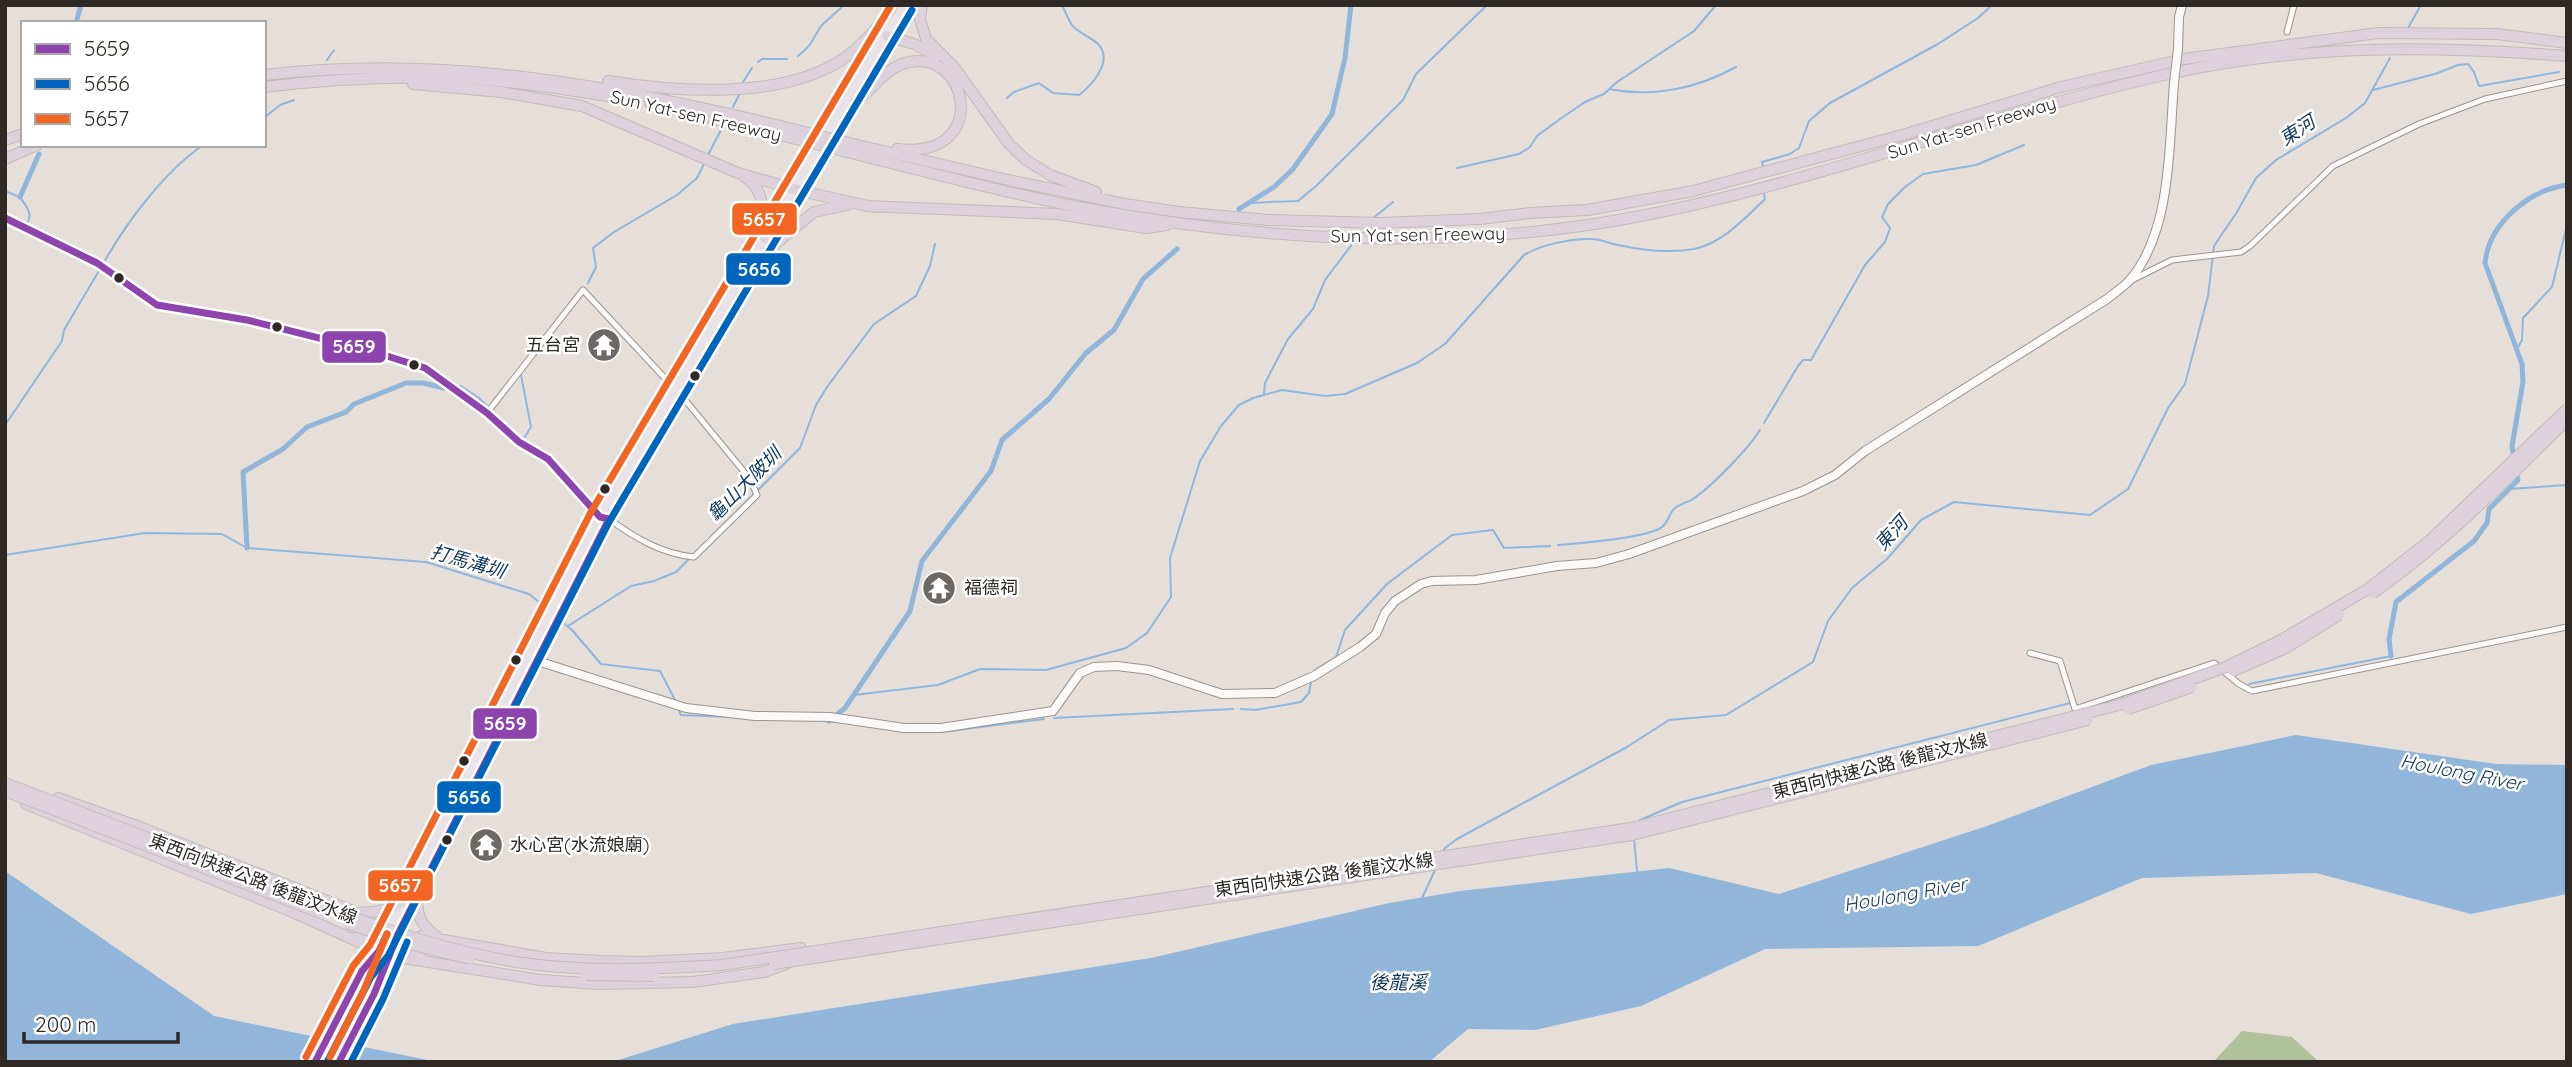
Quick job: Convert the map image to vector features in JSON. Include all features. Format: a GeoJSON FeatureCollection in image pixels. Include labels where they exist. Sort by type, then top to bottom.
{"type":"FeatureCollection","features":[{"type":"Feature","properties":{"kind":"highway"},"geometry":{"type":"LineString","coordinates":[[555,80],[593,79],[659,89],[727,90],[776,84],[814,73],[842,59],[864,41],[895,5]]}},
{"type":"Feature","properties":{"kind":"highway"},"geometry":{"type":"LineString","coordinates":[[922,5],[920,19],[926,39],[954,67],[995,126],[1026,160],[1050,175],[1132,205]]}},
{"type":"Feature","properties":{"kind":"highway","name":"Sun Yat-sen Freeway"},"geometry":{"type":"LineString","coordinates":[[848,148],[874,149],[945,167],[1132,205],[1268,220],[1380,223],[1480,219],[1587,210],[1662,198],[1741,180],[2117,73],[2233,51],[2378,33],[2497,34],[2567,43]]}},
{"type":"Feature","properties":{"kind":"highway"},"geometry":{"type":"LineString","coordinates":[[890,37],[914,44],[954,67]]}},
{"type":"Feature","properties":{"kind":"highway","name":"Sun Yat-sen Freeway"},"geometry":{"type":"LineString","coordinates":[[266,87],[410,78],[528,84],[643,102],[808,138],[1055,202],[1181,224],[1329,237],[1473,236],[1591,224],[1700,204],[1916,145],[2071,98],[2177,72],[2287,56],[2396,48],[2487,50],[2567,56]]}},
{"type":"Feature","properties":{"kind":"highway"},"geometry":{"type":"LineString","coordinates":[[855,102],[894,68],[918,61],[944,70],[958,90],[960,118],[944,141],[916,151],[874,149]]}},
{"type":"Feature","properties":{"kind":"highway","name":"Sun Yat-sen Freeway"},"geometry":{"type":"LineString","coordinates":[[266,75],[337,70],[473,70],[555,80],[702,107],[808,138]]}},
{"type":"Feature","properties":{"kind":"highway"},"geometry":{"type":"LineString","coordinates":[[383,80],[501,92],[582,106],[738,173],[798,190],[873,206]]}},
{"type":"Feature","properties":{"kind":"highway"},"geometry":{"type":"LineString","coordinates":[[5,159],[32,147]]}},
{"type":"Feature","properties":{"kind":"highway"},"geometry":{"type":"LineString","coordinates":[[738,173],[751,181],[762,197],[765,208],[765,238]]}},
{"type":"Feature","properties":{"kind":"highway"},"geometry":{"type":"LineString","coordinates":[[767,251],[814,212],[848,205],[1058,214],[1146,228],[1181,224]]}},
{"type":"Feature","properties":{"kind":"highway","name":"東西向快速公路 後龍汶水線"},"geometry":{"type":"LineString","coordinates":[[8,788],[357,919],[428,942],[496,958],[572,968],[641,970],[722,965],[1620,830],[1722,807],[2123,704],[2226,667],[2281,640],[2368,589],[2429,541],[2567,409]]}},
{"type":"Feature","properties":{"kind":"highway","name":"東西向快速公路 後龍汶水線"},"geometry":{"type":"LineString","coordinates":[[8,788],[352,925],[457,957],[543,972],[641,977],[723,971],[792,962],[1632,835],[2052,730],[2161,699],[2286,648],[2373,594],[2462,522],[2567,420]]}},
{"type":"Feature","properties":{"kind":"highway"},"geometry":{"type":"LineString","coordinates":[[8,788],[36,790],[137,826],[358,913],[391,937],[434,962]]}},
{"type":"Feature","properties":{"kind":"highway"},"geometry":{"type":"LineString","coordinates":[[8,788],[78,827],[379,951]]}},
{"type":"Feature","properties":{"kind":"highway"},"geometry":{"type":"LineString","coordinates":[[418,896],[418,915],[425,928],[439,938]]}},
{"type":"Feature","properties":{"kind":"highway"},"geometry":{"type":"LineString","coordinates":[[358,913],[380,912],[394,908],[403,901]]}},
{"type":"Feature","properties":{"kind":"highway"},"geometry":{"type":"LineString","coordinates":[[350,937],[439,938],[546,958],[601,961],[669,961],[723,958],[799,948],[825,949]]}},
{"type":"Feature","properties":{"kind":"highway"},"geometry":{"type":"LineString","coordinates":[[391,956],[541,980],[640,984],[692,982],[749,975],[792,962]]}},
{"type":"Feature","properties":{"kind":"main road"},"geometry":{"type":"LineString","coordinates":[[339,1062],[391,956],[391,937],[403,901],[533,660],[605,518],[765,238],[855,102],[890,37],[903,5]]}},
{"type":"Feature","properties":{"kind":"main road"},"geometry":{"type":"LineString","coordinates":[[678,392],[767,251],[798,190],[890,37],[914,5]]}},
{"type":"Feature","properties":{"kind":"main road"},"geometry":{"type":"LineString","coordinates":[[315,1062],[362,971],[391,937],[418,896],[533,660]]}},
{"type":"Feature","properties":{"kind":"street"},"geometry":{"type":"LineString","coordinates":[[2129,281],[2148,252],[2160,220],[2182,5]]}},
{"type":"Feature","properties":{"kind":"street"},"geometry":{"type":"LineString","coordinates":[[2287,33],[2294,5]]}},
{"type":"Feature","properties":{"kind":"street"},"geometry":{"type":"LineString","coordinates":[[533,660],[686,708],[755,716],[842,718],[904,728],[941,728],[1053,712],[1080,673],[1094,667],[1117,666],[1149,670],[1222,694],[1275,693],[1314,676],[1360,647],[1376,634],[1385,613],[1395,601],[1420,584],[1432,581],[1476,580],[1557,566],[1596,563],[1629,554],[1803,491],[1835,475],[1865,451],[2107,299],[2129,281],[2172,260],[2241,252],[2333,166],[2419,124],[2485,99],[2567,81]]}},
{"type":"Feature","properties":{"kind":"street"},"geometry":{"type":"LineString","coordinates":[[5,218],[101,266],[157,305],[240,318],[371,351],[425,368],[490,410],[519,442],[548,459],[605,518],[657,549],[673,555],[694,557],[757,495],[750,479],[678,392],[583,290],[490,410]]}},
{"type":"Feature","properties":{"kind":"street"},"geometry":{"type":"LineString","coordinates":[[2030,653],[2060,661],[2075,709],[2214,663],[2252,691],[2567,627]]}},
{"type":"Feature","properties":{"kind":"street"},"geometry":{"type":"LineString","coordinates":[[332,1062],[391,937]]}},
{"type":"Feature","properties":{"kind":"street"},"geometry":{"type":"LineString","coordinates":[[323,1062],[379,951]]}},
{"type":"Feature","properties":{"kind":"green space"},"geometry":{"type":"Polygon","coordinates":[[[2242,1031],[2292,1037],[2319,1062],[2213,1062],[2242,1031]]]}},
{"type":"Feature","properties":{"kind":"water","name":"後龍溪"},"geometry":{"type":"Polygon","coordinates":[[[2296,735],[2496,764],[2567,765],[2567,894],[2471,914],[2316,873],[2142,878],[1978,946],[1765,949],[1641,1006],[1535,1030],[1468,1029],[1429,1062],[612,1062],[733,1024],[1151,958],[1389,903],[1460,891],[1669,868],[1779,894],[1987,826],[2151,765],[2296,735]]]}},
{"type":"Feature","properties":{"kind":"water"},"geometry":{"type":"Polygon","coordinates":[[[5,871],[214,1016],[437,1062],[6,1062],[5,871]]]}},
{"type":"Feature","properties":{"kind":"waterway"},"geometry":{"type":"LineString","coordinates":[[77,21],[81,5]]}},
{"type":"Feature","properties":{"kind":"waterway"},"geometry":{"type":"LineString","coordinates":[[798,56],[809,46],[821,26],[844,5]]}},
{"type":"Feature","properties":{"kind":"waterway","name":"龜山大陂圳"},"geometry":{"type":"LineString","coordinates":[[1007,98],[1014,92],[1039,83],[1053,93],[1079,95],[1099,72],[1104,58],[1102,51],[1098,44],[1072,25],[1062,5]]}},
{"type":"Feature","properties":{"kind":"waterway"},"geometry":{"type":"LineString","coordinates":[[1239,209],[1274,187],[1293,169],[1332,114],[1345,58],[1351,5]]}},
{"type":"Feature","properties":{"kind":"waterway"},"geometry":{"type":"LineString","coordinates":[[1248,203],[1298,201],[1403,100],[1416,74],[1487,5]]}},
{"type":"Feature","properties":{"kind":"waterway"},"geometry":{"type":"LineString","coordinates":[[1457,168],[1519,154],[1560,119],[1585,102],[1604,94],[1617,82],[1694,31],[1716,5]]}},
{"type":"Feature","properties":{"kind":"waterway"},"geometry":{"type":"LineString","coordinates":[[1763,167],[1762,162],[1790,154],[1799,148],[1809,121],[1830,103],[1938,44],[1978,18],[1992,5]]}},
{"type":"Feature","properties":{"kind":"waterway","name":"東河"},"geometry":{"type":"LineString","coordinates":[[2408,28],[2421,5]]}},
{"type":"Feature","properties":{"kind":"waterway"},"geometry":{"type":"LineString","coordinates":[[327,60],[334,50]]}},
{"type":"Feature","properties":{"kind":"waterway","name":"東河"},"geometry":{"type":"LineString","coordinates":[[1442,853],[1457,839],[1627,747],[1669,720],[1726,715],[1813,662],[1828,621],[1852,588],[1887,559],[1921,520],[1954,502],[2090,515],[2128,489],[2168,408],[2185,384],[2208,296],[2214,246],[2256,178],[2276,160],[2346,118],[2365,103],[2390,58]]}},
{"type":"Feature","properties":{"kind":"waterway"},"geometry":{"type":"LineString","coordinates":[[758,62],[762,59],[787,59]]}},
{"type":"Feature","properties":{"kind":"waterway"},"geometry":{"type":"LineString","coordinates":[[2373,90],[2468,64],[2479,86],[2559,72]]}},
{"type":"Feature","properties":{"kind":"waterway"},"geometry":{"type":"LineString","coordinates":[[1609,89],[1658,92],[1691,86],[1736,67]]}},
{"type":"Feature","properties":{"kind":"waterway"},"geometry":{"type":"LineString","coordinates":[[743,82],[752,68]]}},
{"type":"Feature","properties":{"kind":"waterway"},"geometry":{"type":"LineString","coordinates":[[733,107],[740,93]]}},
{"type":"Feature","properties":{"kind":"waterway"},"geometry":{"type":"LineString","coordinates":[[266,116],[280,105],[294,100]]}},
{"type":"Feature","properties":{"kind":"waterway"},"geometry":{"type":"LineString","coordinates":[[708,155],[722,128]]}},
{"type":"Feature","properties":{"kind":"waterway"},"geometry":{"type":"LineString","coordinates":[[1764,423],[1798,366],[1803,360],[1811,360],[1865,265],[1885,242],[1890,228],[1882,217],[1888,204],[1923,174],[1976,165],[2024,145]]}},
{"type":"Feature","properties":{"kind":"waterway"},"geometry":{"type":"LineString","coordinates":[[103,264],[147,199],[174,169],[200,147]]}},
{"type":"Feature","properties":{"kind":"waterway"},"geometry":{"type":"LineString","coordinates":[[20,197],[39,154]]}},
{"type":"Feature","properties":{"kind":"waterway"},"geometry":{"type":"LineString","coordinates":[[588,283],[596,267],[593,248],[614,232],[677,195],[697,178],[704,164]]}},
{"type":"Feature","properties":{"kind":"waterway"},"geometry":{"type":"LineString","coordinates":[[2514,459],[2512,446],[2523,382],[2522,364],[2485,263],[2494,235],[2513,211],[2539,194],[2567,185]]}},
{"type":"Feature","properties":{"kind":"waterway"},"geometry":{"type":"LineString","coordinates":[[5,191],[20,197],[29,213],[27,223]]}},
{"type":"Feature","properties":{"kind":"waterway"},"geometry":{"type":"LineString","coordinates":[[854,695],[938,685],[980,669],[1046,670],[1126,648],[1147,633],[1171,597],[1170,558],[1200,461],[1221,426],[1239,405],[1282,390],[1325,396],[1345,394],[1417,363],[1445,344],[1524,255],[1539,248],[1566,241],[1592,239],[1646,250],[1694,249],[1715,241],[1733,229],[1765,199],[1764,193]]}},
{"type":"Feature","properties":{"kind":"waterway"},"geometry":{"type":"LineString","coordinates":[[1372,219],[1393,202]]}},
{"type":"Feature","properties":{"kind":"waterway"},"geometry":{"type":"LineString","coordinates":[[2516,351],[2522,340],[2523,318],[2552,287],[2567,225]]}},
{"type":"Feature","properties":{"kind":"waterway"},"geometry":{"type":"LineString","coordinates":[[1264,393],[1265,383],[1288,339],[1313,309],[1325,280],[1353,243]]}},
{"type":"Feature","properties":{"kind":"waterway","name":"龜山大陂圳"},"geometry":{"type":"LineString","coordinates":[[758,490],[800,448],[816,405],[874,324],[916,296],[930,266],[935,244]]}},
{"type":"Feature","properties":{"kind":"waterway"},"geometry":{"type":"LineString","coordinates":[[829,721],[845,708],[910,611],[922,561],[991,471],[1002,440],[1049,399],[1086,353],[1114,330],[1143,279],[1177,249]]}},
{"type":"Feature","properties":{"kind":"waterway"},"geometry":{"type":"LineString","coordinates":[[5,425],[62,341],[64,330],[100,269]]}},
{"type":"Feature","properties":{"kind":"waterway"},"geometry":{"type":"LineString","coordinates":[[521,375],[531,427],[523,440]]}},
{"type":"Feature","properties":{"kind":"waterway"},"geometry":{"type":"LineString","coordinates":[[247,548],[243,472],[283,449],[307,427],[346,412],[354,404],[406,383],[423,383],[444,388]]}},
{"type":"Feature","properties":{"kind":"waterway"},"geometry":{"type":"LineString","coordinates":[[454,386],[461,386],[479,398],[502,421]]}},
{"type":"Feature","properties":{"kind":"waterway"},"geometry":{"type":"LineString","coordinates":[[1558,545],[1624,538],[1659,529],[1674,509],[1693,499],[1719,477],[1760,430]]}},
{"type":"Feature","properties":{"kind":"waterway"},"geometry":{"type":"LineString","coordinates":[[2391,656],[2389,639],[2396,602],[2474,541],[2487,523],[2489,509],[2518,480],[2516,473]]}},
{"type":"Feature","properties":{"kind":"waterway"},"geometry":{"type":"LineString","coordinates":[[2509,489],[2567,485]]}},
{"type":"Feature","properties":{"kind":"waterway","name":"龜山大陂圳"},"geometry":{"type":"LineString","coordinates":[[714,534],[754,494]]}},
{"type":"Feature","properties":{"kind":"waterway"},"geometry":{"type":"LineString","coordinates":[[1315,670],[1336,657],[1345,630],[1387,584],[1452,535],[1493,530],[1504,548],[1550,546]]}},
{"type":"Feature","properties":{"kind":"waterway","name":"打馬溝圳"},"geometry":{"type":"LineString","coordinates":[[5,555],[145,533],[222,534],[247,548],[426,562],[529,594],[548,609]]}},
{"type":"Feature","properties":{"kind":"waterway","name":"龜山大陂圳"},"geometry":{"type":"LineString","coordinates":[[568,626],[631,586],[676,572],[690,558]]}},
{"type":"Feature","properties":{"kind":"waterway","name":"打馬溝圳"},"geometry":{"type":"LineString","coordinates":[[560,620],[601,664],[660,671],[675,700]]}},
{"type":"Feature","properties":{"kind":"waterway"},"geometry":{"type":"LineString","coordinates":[[2249,684],[2391,656]]}},
{"type":"Feature","properties":{"kind":"waterway"},"geometry":{"type":"LineString","coordinates":[[1241,709],[1255,710],[1301,702],[1309,693],[1311,682]]}},
{"type":"Feature","properties":{"kind":"waterway"},"geometry":{"type":"LineString","coordinates":[[1640,820],[1682,802],[2070,703]]}},
{"type":"Feature","properties":{"kind":"waterway","name":"打馬溝圳"},"geometry":{"type":"LineString","coordinates":[[678,708],[681,715],[731,717]]}},
{"type":"Feature","properties":{"kind":"waterway"},"geometry":{"type":"LineString","coordinates":[[1054,718],[1233,709]]}},
{"type":"Feature","properties":{"kind":"waterway"},"geometry":{"type":"LineString","coordinates":[[907,732],[942,732],[1044,719]]}},
{"type":"Feature","properties":{"kind":"waterway","name":"打馬溝圳"},"geometry":{"type":"LineString","coordinates":[[824,721],[836,722]]}},
{"type":"Feature","properties":{"kind":"waterway"},"geometry":{"type":"LineString","coordinates":[[1634,839],[1637,871]]}},
{"type":"Feature","properties":{"kind":"waterway","name":"東河"},"geometry":{"type":"LineString","coordinates":[[1422,898],[1436,868]]}},
{"type":"Feature","properties":{"kind":"transit line","name":"5657"},"geometry":{"type":"LineString","coordinates":[[306,1057],[353,966],[370,945],[591,512],[891,5]]}},
{"type":"Feature","properties":{"kind":"transit line","name":"5656"},"geometry":{"type":"LineString","coordinates":[[327,1062],[371,977],[388,956],[609,522],[912,10]]}},
{"type":"Feature","properties":{"kind":"transit line","name":"5659"},"geometry":{"type":"LineString","coordinates":[[5,218],[97,263],[157,305],[247,320],[371,351],[425,368],[487,413],[519,442],[548,459],[600,517],[609,519],[398,934],[374,994],[339,1062]]}},
{"type":"Feature","properties":{"kind":"transit line","name":"5659"},"geometry":{"type":"LineString","coordinates":[[315,1062],[362,971],[379,951],[387,934]]}},
{"type":"Feature","properties":{"kind":"transit line","name":"5657"},"geometry":{"type":"LineString","coordinates":[[330,1057],[364,990],[387,934]]}},
{"type":"Feature","properties":{"kind":"transit line","name":"5656"},"geometry":{"type":"LineString","coordinates":[[351,1062],[383,999],[407,942]]}},
{"type":"Feature","properties":{"kind":"place","name":"五台宮"},"geometry":{"type":"Point","coordinates":[604,345]}},
{"type":"Feature","properties":{"kind":"place","name":"福德祠"},"geometry":{"type":"Point","coordinates":[939,588]}},
{"type":"Feature","properties":{"kind":"place","name":"水心宮(水流娘廟)"},"geometry":{"type":"Point","coordinates":[486,845]}},
{"type":"Feature","properties":{"kind":"water label","name":"Houlong River"},"geometry":{"type":"Point","coordinates":[2462,772]}},
{"type":"Feature","properties":{"kind":"water label","name":"Houlong River"},"geometry":{"type":"Point","coordinates":[1905,894]}}]}
